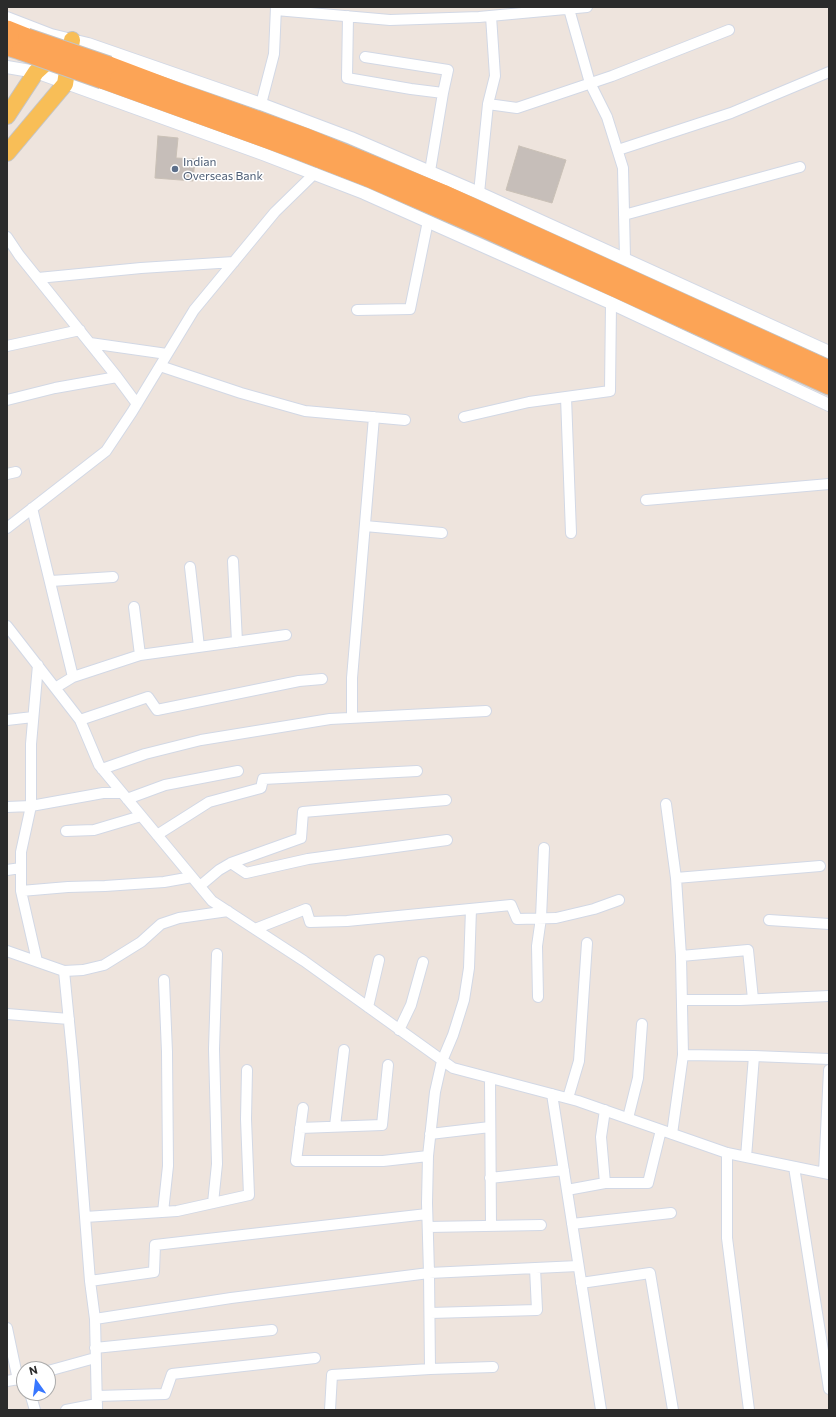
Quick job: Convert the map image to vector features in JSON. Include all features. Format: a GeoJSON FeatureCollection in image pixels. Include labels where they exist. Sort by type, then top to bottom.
{"type":"FeatureCollection","features":[{"type":"Feature","properties":{"kind":"highway"},"geometry":{"type":"LineString","coordinates":[[7,29],[18,45],[105,73],[183,93],[307,137],[443,193],[829,369]]}},
{"type":"Feature","properties":{"kind":"highway"},"geometry":{"type":"LineString","coordinates":[[105,73],[365,177],[482,228],[829,386]]}},
{"type":"Feature","properties":{"kind":"main road"},"geometry":{"type":"LineString","coordinates":[[7,116],[36,72],[72,40]]}},
{"type":"Feature","properties":{"kind":"main road"},"geometry":{"type":"LineString","coordinates":[[7,153],[66,84],[72,40]]}},
{"type":"Feature","properties":{"kind":"street"},"geometry":{"type":"LineString","coordinates":[[261,104],[274,54],[276,8],[390,20],[479,12],[491,16],[587,7]]}},
{"type":"Feature","properties":{"kind":"street"},"geometry":{"type":"LineString","coordinates":[[569,9],[590,84],[607,117],[623,168],[625,258]]}},
{"type":"Feature","properties":{"kind":"street"},"geometry":{"type":"LineString","coordinates":[[348,16],[348,78],[443,93]]}},
{"type":"Feature","properties":{"kind":"street"},"geometry":{"type":"LineString","coordinates":[[479,193],[488,104],[495,76],[491,16]]}},
{"type":"Feature","properties":{"kind":"street"},"geometry":{"type":"LineString","coordinates":[[7,18],[51,35],[88,44],[261,104],[351,138],[430,171],[625,258],[829,352]]}},
{"type":"Feature","properties":{"kind":"street"},"geometry":{"type":"LineString","coordinates":[[488,104],[517,108],[612,76],[729,30]]}},
{"type":"Feature","properties":{"kind":"street"},"geometry":{"type":"LineString","coordinates":[[364,57],[448,70],[430,171]]}},
{"type":"Feature","properties":{"kind":"street"},"geometry":{"type":"LineString","coordinates":[[7,67],[36,72],[315,173],[364,193],[611,303],[829,405]]}},
{"type":"Feature","properties":{"kind":"street"},"geometry":{"type":"LineString","coordinates":[[618,150],[731,113],[829,72]]}},
{"type":"Feature","properties":{"kind":"street"},"geometry":{"type":"LineString","coordinates":[[624,215],[800,167]]}},
{"type":"Feature","properties":{"kind":"street"},"geometry":{"type":"LineString","coordinates":[[7,528],[106,451],[137,404],[194,310],[275,212],[315,173]]}},
{"type":"Feature","properties":{"kind":"street"},"geometry":{"type":"LineString","coordinates":[[357,310],[410,309],[428,221]]}},
{"type":"Feature","properties":{"kind":"street"},"geometry":{"type":"LineString","coordinates":[[7,237],[137,404]]}},
{"type":"Feature","properties":{"kind":"street"},"geometry":{"type":"LineString","coordinates":[[38,278],[141,268],[234,262]]}},
{"type":"Feature","properties":{"kind":"street"},"geometry":{"type":"LineString","coordinates":[[464,417],[529,402],[610,391],[611,303]]}},
{"type":"Feature","properties":{"kind":"street"},"geometry":{"type":"LineString","coordinates":[[7,346],[80,330]]}},
{"type":"Feature","properties":{"kind":"street"},"geometry":{"type":"LineString","coordinates":[[90,343],[167,354]]}},
{"type":"Feature","properties":{"kind":"street"},"geometry":{"type":"LineString","coordinates":[[160,366],[241,393],[305,411],[405,420]]}},
{"type":"Feature","properties":{"kind":"street"},"geometry":{"type":"LineString","coordinates":[[7,400],[55,388],[117,377]]}},
{"type":"Feature","properties":{"kind":"street"},"geometry":{"type":"LineString","coordinates":[[566,397],[571,533]]}},
{"type":"Feature","properties":{"kind":"street"},"geometry":{"type":"LineString","coordinates":[[352,718],[352,678],[374,417]]}},
{"type":"Feature","properties":{"kind":"street"},"geometry":{"type":"LineString","coordinates":[[646,500],[829,484]]}},
{"type":"Feature","properties":{"kind":"street"},"geometry":{"type":"LineString","coordinates":[[32,508],[51,581],[73,677]]}},
{"type":"Feature","properties":{"kind":"street"},"geometry":{"type":"LineString","coordinates":[[365,526],[442,533]]}},
{"type":"Feature","properties":{"kind":"street"},"geometry":{"type":"LineString","coordinates":[[233,561],[237,642]]}},
{"type":"Feature","properties":{"kind":"street"},"geometry":{"type":"LineString","coordinates":[[190,567],[199,647]]}},
{"type":"Feature","properties":{"kind":"street"},"geometry":{"type":"LineString","coordinates":[[51,581],[113,577]]}},
{"type":"Feature","properties":{"kind":"street"},"geometry":{"type":"LineString","coordinates":[[134,607],[140,655]]}},
{"type":"Feature","properties":{"kind":"street"},"geometry":{"type":"LineString","coordinates":[[7,626],[80,720],[99,765],[212,901],[304,961],[453,1068],[568,1098],[727,1153],[826,1174],[829,1070]]}},
{"type":"Feature","properties":{"kind":"street"},"geometry":{"type":"LineString","coordinates":[[55,688],[73,677],[140,655],[286,635]]}},
{"type":"Feature","properties":{"kind":"street"},"geometry":{"type":"LineString","coordinates":[[37,961],[21,891],[21,852],[31,806],[31,744],[38,665]]}},
{"type":"Feature","properties":{"kind":"street"},"geometry":{"type":"LineString","coordinates":[[80,720],[148,697],[157,710],[299,681],[322,679]]}},
{"type":"Feature","properties":{"kind":"street"},"geometry":{"type":"LineString","coordinates":[[102,769],[144,754],[200,740],[330,719],[486,710]]}},
{"type":"Feature","properties":{"kind":"street"},"geometry":{"type":"LineString","coordinates":[[7,720],[33,717]]}},
{"type":"Feature","properties":{"kind":"street"},"geometry":{"type":"LineString","coordinates":[[7,807],[31,806],[103,793],[124,796],[165,785],[238,771]]}},
{"type":"Feature","properties":{"kind":"street"},"geometry":{"type":"LineString","coordinates":[[157,835],[209,802],[261,788],[263,779],[417,771]]}},
{"type":"Feature","properties":{"kind":"street"},"geometry":{"type":"LineString","coordinates":[[200,886],[219,870],[231,863],[301,838],[303,812],[446,800]]}},
{"type":"Feature","properties":{"kind":"street"},"geometry":{"type":"LineString","coordinates":[[666,804],[676,878],[682,1000],[683,1055],[672,1134]]}},
{"type":"Feature","properties":{"kind":"street"},"geometry":{"type":"LineString","coordinates":[[66,831],[94,830],[141,816]]}},
{"type":"Feature","properties":{"kind":"street"},"geometry":{"type":"LineString","coordinates":[[231,863],[246,873],[308,859],[447,840]]}},
{"type":"Feature","properties":{"kind":"street"},"geometry":{"type":"LineString","coordinates":[[538,997],[537,946],[541,918],[544,848]]}},
{"type":"Feature","properties":{"kind":"street"},"geometry":{"type":"LineString","coordinates":[[676,878],[820,866]]}},
{"type":"Feature","properties":{"kind":"street"},"geometry":{"type":"LineString","coordinates":[[7,870],[21,868]]}},
{"type":"Feature","properties":{"kind":"street"},"geometry":{"type":"LineString","coordinates":[[21,891],[68,886],[105,886],[164,882],[192,877]]}},
{"type":"Feature","properties":{"kind":"street"},"geometry":{"type":"LineString","coordinates":[[255,929],[306,909],[310,922],[347,921],[511,905],[517,919],[556,918],[594,909],[619,900]]}},
{"type":"Feature","properties":{"kind":"street"},"geometry":{"type":"LineString","coordinates":[[430,1369],[428,1156],[436,1092],[442,1061],[453,1035],[464,1000],[469,968],[471,909]]}},
{"type":"Feature","properties":{"kind":"street"},"geometry":{"type":"LineString","coordinates":[[7,951],[64,971],[83,970],[104,965],[141,942],[161,924],[179,918],[228,911]]}},
{"type":"Feature","properties":{"kind":"street"},"geometry":{"type":"LineString","coordinates":[[769,920],[829,924]]}},
{"type":"Feature","properties":{"kind":"street"},"geometry":{"type":"LineString","coordinates":[[568,1098],[579,1061],[587,943]]}},
{"type":"Feature","properties":{"kind":"street"},"geometry":{"type":"LineString","coordinates":[[680,956],[748,950],[753,999]]}},
{"type":"Feature","properties":{"kind":"street"},"geometry":{"type":"LineString","coordinates":[[213,1203],[217,1164],[214,1049],[217,954]]}},
{"type":"Feature","properties":{"kind":"street"},"geometry":{"type":"LineString","coordinates":[[368,1007],[379,960]]}},
{"type":"Feature","properties":{"kind":"street"},"geometry":{"type":"LineString","coordinates":[[399,1030],[412,1005],[423,962]]}},
{"type":"Feature","properties":{"kind":"street"},"geometry":{"type":"LineString","coordinates":[[64,971],[74,1062],[90,1281],[95,1319],[97,1403]]}},
{"type":"Feature","properties":{"kind":"street"},"geometry":{"type":"LineString","coordinates":[[163,1212],[168,1166],[167,1052],[164,980]]}},
{"type":"Feature","properties":{"kind":"street"},"geometry":{"type":"LineString","coordinates":[[682,1000],[829,996]]}},
{"type":"Feature","properties":{"kind":"street"},"geometry":{"type":"LineString","coordinates":[[7,1014],[69,1019]]}},
{"type":"Feature","properties":{"kind":"street"},"geometry":{"type":"LineString","coordinates":[[628,1118],[638,1078],[642,1024]]}},
{"type":"Feature","properties":{"kind":"street"},"geometry":{"type":"LineString","coordinates":[[335,1126],[344,1050]]}},
{"type":"Feature","properties":{"kind":"street"},"geometry":{"type":"LineString","coordinates":[[683,1055],[829,1059]]}},
{"type":"Feature","properties":{"kind":"street"},"geometry":{"type":"LineString","coordinates":[[746,1157],[754,1056]]}},
{"type":"Feature","properties":{"kind":"street"},"geometry":{"type":"LineString","coordinates":[[300,1128],[382,1125],[388,1065]]}},
{"type":"Feature","properties":{"kind":"street"},"geometry":{"type":"LineString","coordinates":[[85,1217],[177,1211],[249,1195],[246,1119],[247,1070]]}},
{"type":"Feature","properties":{"kind":"street"},"geometry":{"type":"LineString","coordinates":[[490,1078],[491,1226]]}},
{"type":"Feature","properties":{"kind":"street"},"geometry":{"type":"LineString","coordinates":[[552,1094],[601,1410]]}},
{"type":"Feature","properties":{"kind":"street"},"geometry":{"type":"LineString","coordinates":[[303,1108],[296,1161],[383,1161],[428,1156]]}},
{"type":"Feature","properties":{"kind":"street"},"geometry":{"type":"LineString","coordinates":[[605,1110],[601,1137],[606,1183]]}},
{"type":"Feature","properties":{"kind":"street"},"geometry":{"type":"LineString","coordinates":[[430,1134],[490,1127]]}},
{"type":"Feature","properties":{"kind":"street"},"geometry":{"type":"LineString","coordinates":[[567,1190],[606,1183],[648,1183],[661,1130]]}},
{"type":"Feature","properties":{"kind":"street"},"geometry":{"type":"LineString","coordinates":[[727,1153],[727,1238],[749,1410]]}},
{"type":"Feature","properties":{"kind":"street"},"geometry":{"type":"LineString","coordinates":[[794,1167],[829,1389]]}},
{"type":"Feature","properties":{"kind":"street"},"geometry":{"type":"LineString","coordinates":[[490,1178],[564,1170]]}},
{"type":"Feature","properties":{"kind":"street"},"geometry":{"type":"LineString","coordinates":[[572,1224],[671,1213]]}},
{"type":"Feature","properties":{"kind":"street"},"geometry":{"type":"LineString","coordinates":[[90,1281],[154,1272],[155,1245],[428,1214]]}},
{"type":"Feature","properties":{"kind":"street"},"geometry":{"type":"LineString","coordinates":[[428,1227],[540,1224]]}},
{"type":"Feature","properties":{"kind":"street"},"geometry":{"type":"LineString","coordinates":[[95,1319],[231,1298],[429,1273],[578,1266]]}},
{"type":"Feature","properties":{"kind":"street"},"geometry":{"type":"LineString","coordinates":[[430,1312],[537,1310],[535,1268]]}},
{"type":"Feature","properties":{"kind":"street"},"geometry":{"type":"LineString","coordinates":[[581,1283],[650,1273],[673,1410]]}},
{"type":"Feature","properties":{"kind":"street"},"geometry":{"type":"LineString","coordinates":[[7,1328],[16,1361]]}},
{"type":"Feature","properties":{"kind":"street"},"geometry":{"type":"LineString","coordinates":[[56,1368],[95,1353],[272,1330]]}},
{"type":"Feature","properties":{"kind":"street"},"geometry":{"type":"LineString","coordinates":[[66,1410],[97,1403],[165,1394],[172,1374],[315,1358]]}},
{"type":"Feature","properties":{"kind":"street"},"geometry":{"type":"LineString","coordinates":[[330,1410],[332,1375],[493,1367]]}},
{"type":"Feature","properties":{"kind":"building"},"geometry":{"type":"Polygon","coordinates":[[[158,136],[178,138],[176,158],[195,159],[193,181],[155,178],[158,136]]]}},
{"type":"Feature","properties":{"kind":"building"},"geometry":{"type":"Polygon","coordinates":[[[519,146],[566,160],[552,203],[506,190],[519,146]]]}},
{"type":"Feature","properties":{"kind":"place","name":"Indian Overseas Bank"},"geometry":{"type":"Point","coordinates":[175,169]}}]}
